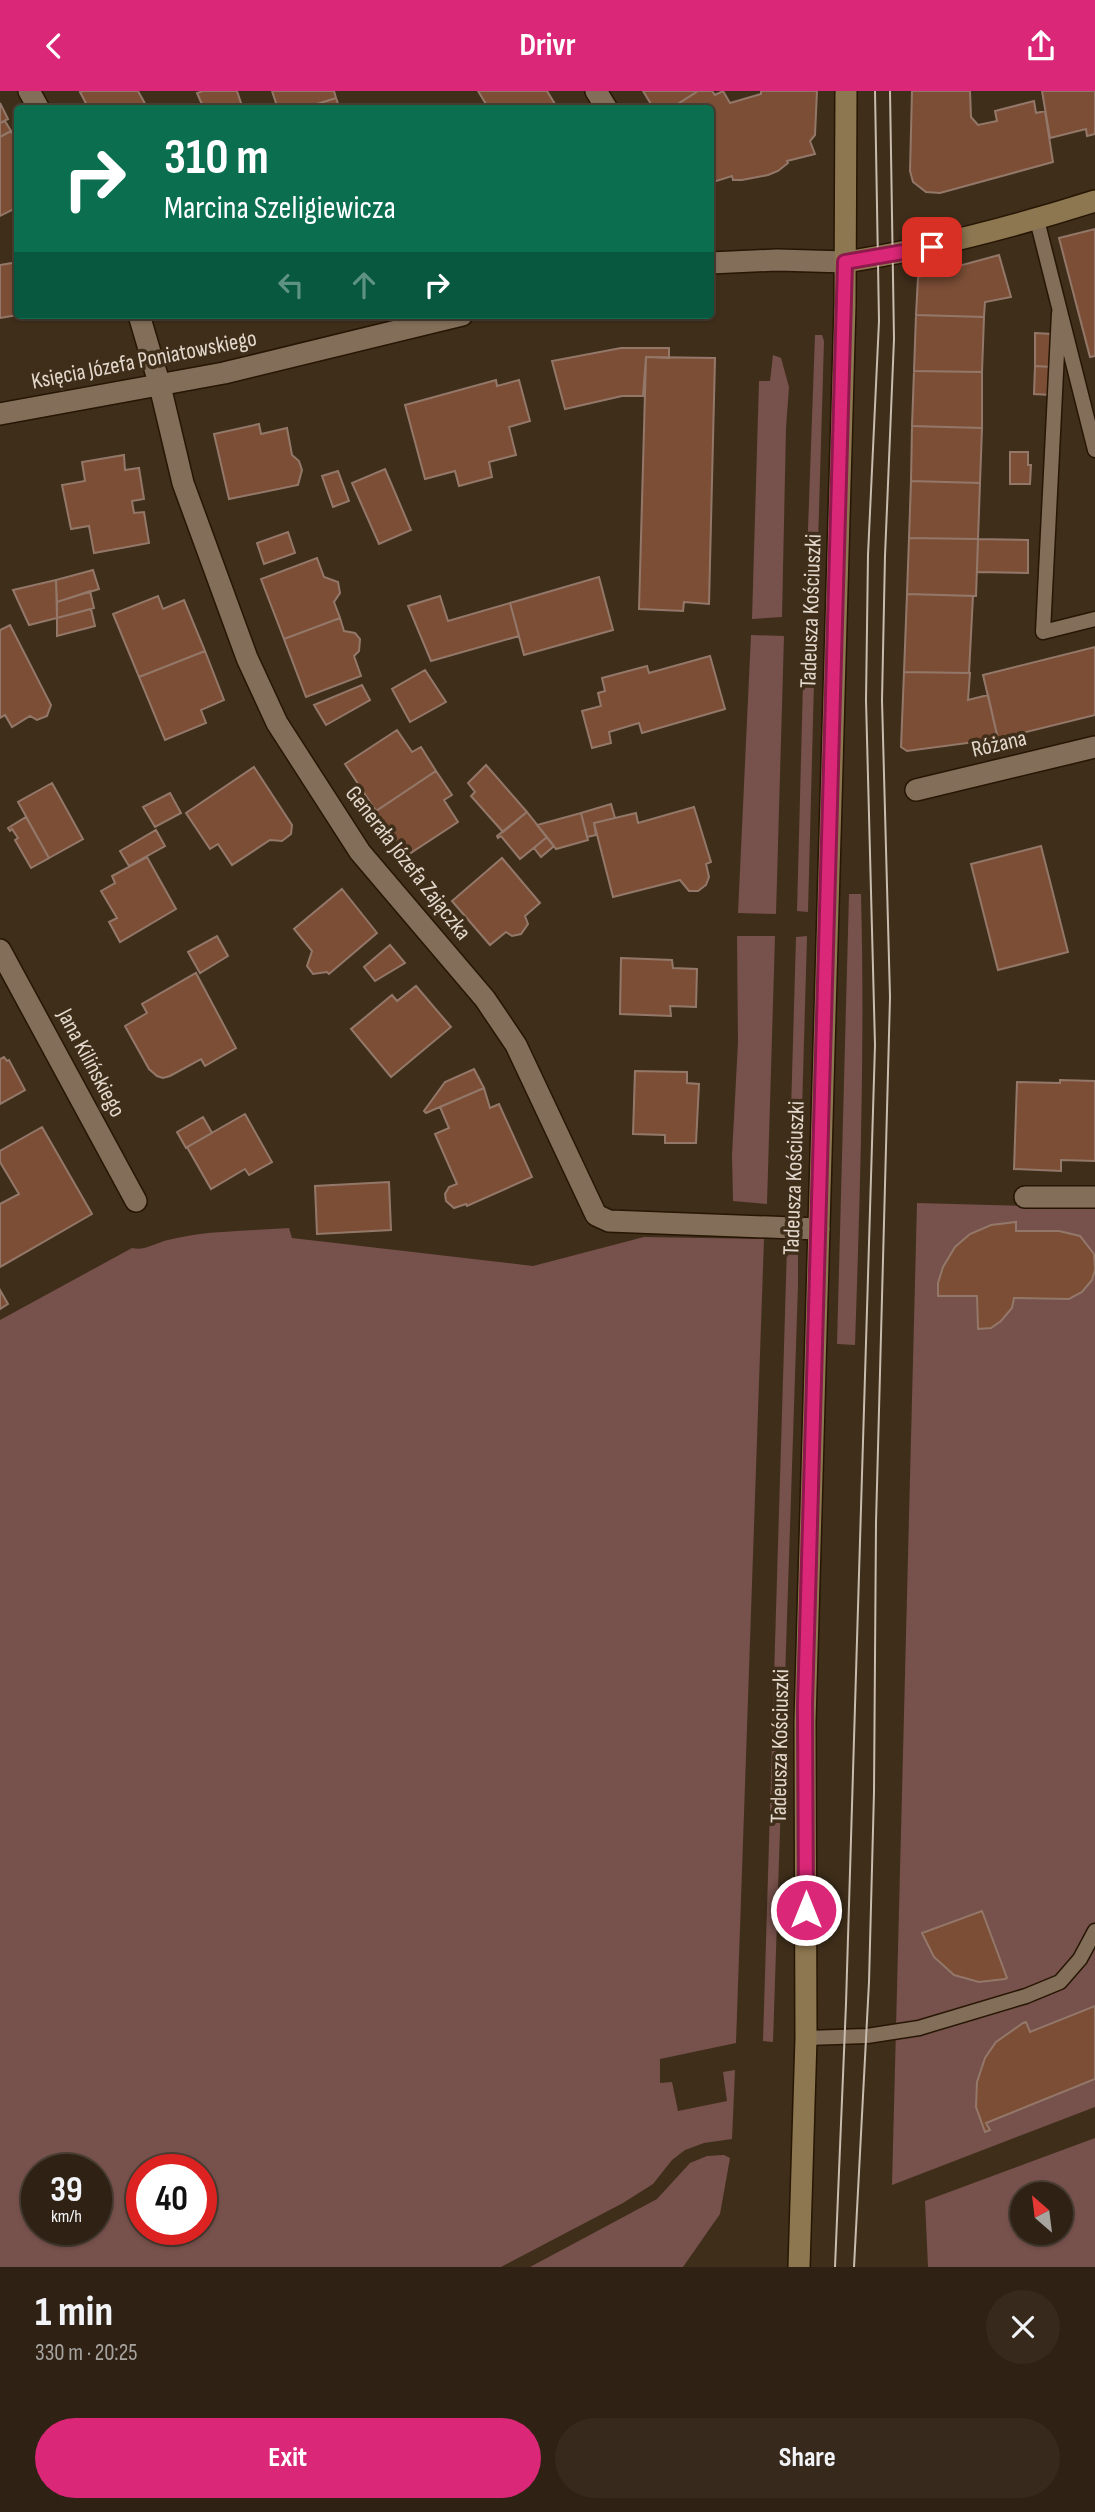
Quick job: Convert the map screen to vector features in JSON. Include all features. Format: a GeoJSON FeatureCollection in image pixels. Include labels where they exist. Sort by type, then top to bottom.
{"type":"FeatureCollection","features":[{"type":"Feature","properties":{"kind":"street","name":"Tadeusza Kościuszki"},"geometry":{"type":"LineString","coordinates":[[799,2267],[806,2038],[805,1722],[845,262],[846,91]]}},
{"type":"Feature","properties":{"kind":"street"},"geometry":{"type":"LineString","coordinates":[[714,263],[778,260],[845,262],[932,247],[1037,220],[1095,201]]}},
{"type":"Feature","properties":{"kind":"street","name":"Generała Józefa Zajączka"},"geometry":{"type":"LineString","coordinates":[[140,319],[160,386],[183,483],[247,658],[277,723],[360,852],[485,999],[516,1045],[596,1215],[609,1221],[819,1229]]}},
{"type":"Feature","properties":{"kind":"street","name":"Księcia Józefa Poniatowskiego"},"geometry":{"type":"LineString","coordinates":[[0,414],[225,373],[446,319]]}},
{"type":"Feature","properties":{"kind":"street","name":"Różana"},"geometry":{"type":"LineString","coordinates":[[916,790],[1095,747]]}},
{"type":"Feature","properties":{"kind":"street","name":"Jana Kilińskiego"},"geometry":{"type":"LineString","coordinates":[[0,950],[136,1202]]}},
{"type":"Feature","properties":{"kind":"street"},"geometry":{"type":"LineString","coordinates":[[1025,1197],[1095,1197]]}},
{"type":"Feature","properties":{"kind":"lane"},"geometry":{"type":"LineString","coordinates":[[1037,220],[1095,450]]}},
{"type":"Feature","properties":{"kind":"lane"},"geometry":{"type":"LineString","coordinates":[[1059,313],[1043,632],[1095,619]]}},
{"type":"Feature","properties":{"kind":"lane"},"geometry":{"type":"LineString","coordinates":[[806,2038],[867,2036],[919,2028],[1026,1996],[1060,1982],[1080,1959],[1095,1931]]}},
{"type":"Feature","properties":{"kind":"shaded area"},"geometry":{"type":"Polygon","coordinates":[[[815,335],[822,335],[824,341],[816,612],[805,612],[815,335]]]}},
{"type":"Feature","properties":{"kind":"shaded area"},"geometry":{"type":"Polygon","coordinates":[[[773,355],[781,358],[789,387],[782,617],[752,619],[759,381],[770,381],[773,355]]]}},
{"type":"Feature","properties":{"kind":"shaded area"},"geometry":{"type":"Polygon","coordinates":[[[751,635],[784,636],[776,914],[738,913],[751,635]]]}},
{"type":"Feature","properties":{"kind":"shaded area"},"geometry":{"type":"Polygon","coordinates":[[[804,644],[815,644],[808,912],[797,911],[804,644]]]}},
{"type":"Feature","properties":{"kind":"shaded area"},"geometry":{"type":"Polygon","coordinates":[[[849,894],[861,894],[862,950],[855,1345],[837,1344],[849,894]]]}},
{"type":"Feature","properties":{"kind":"shaded area"},"geometry":{"type":"Polygon","coordinates":[[[737,936],[775,936],[767,1204],[733,1201],[732,1155],[738,1042],[737,936]]]}},
{"type":"Feature","properties":{"kind":"shaded area"},"geometry":{"type":"Polygon","coordinates":[[[807,936],[799,1216],[788,1215],[796,937],[807,936]]]}},
{"type":"Feature","properties":{"kind":"shaded area"},"geometry":{"type":"Polygon","coordinates":[[[917,1203],[1095,1208],[1095,2107],[892,2185],[917,1203]]]}},
{"type":"Feature","properties":{"kind":"shaded area"},"geometry":{"type":"Polygon","coordinates":[[[289,1228],[292,1238],[533,1266],[644,1237],[764,1239],[736,2043],[660,2059],[660,2083],[672,2082],[678,2111],[727,2101],[723,2072],[735,2070],[732,2139],[704,2143],[685,2150],[672,2160],[653,2184],[623,2203],[501,2267],[0,2267],[0,1320],[132,1248],[146,1248],[197,1234],[289,1228]]]}},
{"type":"Feature","properties":{"kind":"shaded area"},"geometry":{"type":"Polygon","coordinates":[[[787,1247],[798,1248],[798,1285],[773,2042],[763,2041],[787,1247]]]}},
{"type":"Feature","properties":{"kind":"shaded area"},"geometry":{"type":"Polygon","coordinates":[[[1095,2138],[1095,2267],[928,2267],[925,2201],[1095,2138]]]}},
{"type":"Feature","properties":{"kind":"shaded area"},"geometry":{"type":"Polygon","coordinates":[[[724,2155],[730,2158],[720,2214],[683,2267],[530,2267],[657,2199],[690,2163],[707,2156],[724,2155]]]}},
{"type":"Feature","properties":{"kind":"building"},"geometry":{"type":"Polygon","coordinates":[[[138,91],[146,105],[87,105],[80,92],[138,91]]]}},
{"type":"Feature","properties":{"kind":"building"},"geometry":{"type":"Polygon","coordinates":[[[237,91],[242,105],[202,105],[197,93],[237,91]]]}},
{"type":"Feature","properties":{"kind":"building"},"geometry":{"type":"Polygon","coordinates":[[[272,91],[334,91],[336,98],[314,105],[277,105],[272,91]]]}},
{"type":"Feature","properties":{"kind":"building"},"geometry":{"type":"Polygon","coordinates":[[[478,91],[547,91],[556,105],[487,105],[478,91]]]}},
{"type":"Feature","properties":{"kind":"building"},"geometry":{"type":"Polygon","coordinates":[[[643,91],[698,91],[676,105],[652,105],[643,91]]]}},
{"type":"Feature","properties":{"kind":"building"},"geometry":{"type":"Polygon","coordinates":[[[698,91],[712,91],[715,95],[723,91],[730,103],[761,94],[761,91],[817,91],[815,135],[810,141],[815,154],[787,161],[778,171],[768,175],[742,180],[733,180],[732,176],[714,182],[714,105],[676,105],[698,91]]]}},
{"type":"Feature","properties":{"kind":"building"},"geometry":{"type":"Polygon","coordinates":[[[912,91],[970,91],[971,117],[978,125],[997,121],[995,111],[1034,101],[1036,113],[1045,111],[1053,162],[940,193],[926,192],[913,182],[910,171],[912,91]]]}},
{"type":"Feature","properties":{"kind":"building"},"geometry":{"type":"Polygon","coordinates":[[[1042,91],[1095,91],[1095,134],[1087,136],[1086,129],[1050,138],[1042,91]]]}},
{"type":"Feature","properties":{"kind":"building"},"geometry":{"type":"Polygon","coordinates":[[[336,98],[339,105],[314,105],[336,98]]]}},
{"type":"Feature","properties":{"kind":"building"},"geometry":{"type":"Polygon","coordinates":[[[0,103],[8,119],[0,123],[0,103]]]}},
{"type":"Feature","properties":{"kind":"building"},"geometry":{"type":"Polygon","coordinates":[[[5,121],[11,131],[0,137],[0,123],[5,121]]]}},
{"type":"Feature","properties":{"kind":"building"},"geometry":{"type":"Polygon","coordinates":[[[11,131],[14,136],[14,209],[0,216],[0,137],[11,131]]]}},
{"type":"Feature","properties":{"kind":"building"},"geometry":{"type":"Polygon","coordinates":[[[1095,229],[1095,356],[1090,357],[1059,238],[1095,229]]]}},
{"type":"Feature","properties":{"kind":"building"},"geometry":{"type":"Polygon","coordinates":[[[999,255],[1011,297],[985,302],[984,317],[916,315],[918,277],[999,255]]]}},
{"type":"Feature","properties":{"kind":"building"},"geometry":{"type":"Polygon","coordinates":[[[14,263],[14,316],[0,318],[0,265],[14,263]]]}},
{"type":"Feature","properties":{"kind":"building"},"geometry":{"type":"Polygon","coordinates":[[[916,315],[984,317],[982,372],[914,371],[916,315]]]}},
{"type":"Feature","properties":{"kind":"building"},"geometry":{"type":"Polygon","coordinates":[[[1035,333],[1052,334],[1052,367],[1035,366],[1035,333]]]}},
{"type":"Feature","properties":{"kind":"building"},"geometry":{"type":"Polygon","coordinates":[[[621,348],[669,348],[669,358],[646,357],[643,396],[622,396],[565,409],[552,361],[621,348]]]}},
{"type":"Feature","properties":{"kind":"building"},"geometry":{"type":"Polygon","coordinates":[[[646,357],[715,358],[709,604],[684,602],[683,611],[639,609],[646,357]]]}},
{"type":"Feature","properties":{"kind":"building"},"geometry":{"type":"Polygon","coordinates":[[[1035,366],[1052,367],[1050,395],[1034,394],[1035,366]]]}},
{"type":"Feature","properties":{"kind":"building"},"geometry":{"type":"Polygon","coordinates":[[[914,371],[982,372],[982,428],[912,426],[914,371]]]}},
{"type":"Feature","properties":{"kind":"building"},"geometry":{"type":"Polygon","coordinates":[[[496,380],[497,386],[519,380],[530,421],[509,427],[516,455],[489,462],[492,477],[459,486],[455,471],[425,479],[405,405],[496,380]]]}},
{"type":"Feature","properties":{"kind":"building"},"geometry":{"type":"Polygon","coordinates":[[[259,424],[261,434],[287,428],[292,455],[299,461],[302,470],[298,485],[229,499],[214,434],[259,424]]]}},
{"type":"Feature","properties":{"kind":"building"},"geometry":{"type":"Polygon","coordinates":[[[912,426],[982,428],[980,483],[911,481],[912,426]]]}},
{"type":"Feature","properties":{"kind":"building"},"geometry":{"type":"Polygon","coordinates":[[[1010,452],[1028,452],[1028,465],[1031,465],[1030,484],[1010,484],[1010,452]]]}},
{"type":"Feature","properties":{"kind":"building"},"geometry":{"type":"Polygon","coordinates":[[[124,455],[125,470],[139,468],[144,499],[132,501],[134,513],[144,512],[149,543],[94,553],[89,526],[71,529],[62,485],[85,481],[82,462],[124,455]]]}},
{"type":"Feature","properties":{"kind":"building"},"geometry":{"type":"Polygon","coordinates":[[[385,469],[411,530],[379,544],[352,483],[385,469]]]}},
{"type":"Feature","properties":{"kind":"building"},"geometry":{"type":"Polygon","coordinates":[[[338,471],[349,501],[333,507],[322,476],[338,471]]]}},
{"type":"Feature","properties":{"kind":"building"},"geometry":{"type":"Polygon","coordinates":[[[911,481],[980,483],[978,539],[909,538],[911,481]]]}},
{"type":"Feature","properties":{"kind":"building"},"geometry":{"type":"Polygon","coordinates":[[[288,532],[295,553],[264,564],[257,543],[288,532]]]}},
{"type":"Feature","properties":{"kind":"building"},"geometry":{"type":"Polygon","coordinates":[[[909,538],[978,539],[976,596],[907,594],[909,538]]]}},
{"type":"Feature","properties":{"kind":"building"},"geometry":{"type":"Polygon","coordinates":[[[978,539],[1028,540],[1028,573],[977,572],[978,539]]]}},
{"type":"Feature","properties":{"kind":"building"},"geometry":{"type":"Polygon","coordinates":[[[317,558],[324,577],[338,582],[340,593],[334,602],[340,618],[284,639],[261,579],[317,558]]]}},
{"type":"Feature","properties":{"kind":"building"},"geometry":{"type":"Polygon","coordinates":[[[93,570],[99,589],[57,602],[56,580],[93,570]]]}},
{"type":"Feature","properties":{"kind":"building"},"geometry":{"type":"Polygon","coordinates":[[[599,577],[613,630],[524,655],[510,603],[599,577]]]}},
{"type":"Feature","properties":{"kind":"building"},"geometry":{"type":"Polygon","coordinates":[[[56,580],[57,618],[29,625],[13,590],[56,580]]]}},
{"type":"Feature","properties":{"kind":"building"},"geometry":{"type":"Polygon","coordinates":[[[90,591],[94,608],[57,618],[57,602],[90,591]]]}},
{"type":"Feature","properties":{"kind":"building"},"geometry":{"type":"Polygon","coordinates":[[[907,594],[973,596],[969,673],[904,672],[907,594]]]}},
{"type":"Feature","properties":{"kind":"building"},"geometry":{"type":"Polygon","coordinates":[[[158,596],[163,609],[184,600],[205,651],[139,677],[113,614],[158,596]]]}},
{"type":"Feature","properties":{"kind":"building"},"geometry":{"type":"Polygon","coordinates":[[[440,596],[448,621],[510,603],[519,636],[431,661],[408,606],[440,596]]]}},
{"type":"Feature","properties":{"kind":"building"},"geometry":{"type":"Polygon","coordinates":[[[91,609],[95,626],[57,636],[57,618],[91,609]]]}},
{"type":"Feature","properties":{"kind":"building"},"geometry":{"type":"Polygon","coordinates":[[[340,618],[344,631],[355,633],[360,639],[359,651],[354,656],[361,676],[306,697],[284,639],[340,618]]]}},
{"type":"Feature","properties":{"kind":"building"},"geometry":{"type":"Polygon","coordinates":[[[10,625],[51,705],[47,716],[37,720],[30,716],[12,727],[5,715],[0,718],[0,630],[10,625]]]}},
{"type":"Feature","properties":{"kind":"building"},"geometry":{"type":"Polygon","coordinates":[[[1095,647],[1095,715],[998,739],[983,675],[1095,647]]]}},
{"type":"Feature","properties":{"kind":"building"},"geometry":{"type":"Polygon","coordinates":[[[205,651],[224,700],[201,710],[206,723],[165,740],[139,677],[205,651]]]}},
{"type":"Feature","properties":{"kind":"building"},"geometry":{"type":"Polygon","coordinates":[[[710,656],[725,709],[642,733],[639,723],[609,732],[611,743],[592,748],[582,711],[601,706],[598,693],[605,691],[602,678],[647,666],[649,673],[710,656]]]}},
{"type":"Feature","properties":{"kind":"building"},"geometry":{"type":"Polygon","coordinates":[[[425,670],[446,702],[410,722],[392,689],[425,670]]]}},
{"type":"Feature","properties":{"kind":"building"},"geometry":{"type":"Polygon","coordinates":[[[904,672],[970,673],[968,700],[988,695],[998,739],[907,751],[901,747],[904,672]]]}},
{"type":"Feature","properties":{"kind":"building"},"geometry":{"type":"Polygon","coordinates":[[[362,685],[370,700],[326,725],[314,705],[362,685]]]}},
{"type":"Feature","properties":{"kind":"building"},"geometry":{"type":"Polygon","coordinates":[[[397,730],[412,752],[421,747],[436,771],[376,811],[345,764],[397,730]]]}},
{"type":"Feature","properties":{"kind":"building"},"geometry":{"type":"Polygon","coordinates":[[[486,765],[527,812],[503,832],[471,796],[475,792],[468,783],[486,765]]]}},
{"type":"Feature","properties":{"kind":"building"},"geometry":{"type":"Polygon","coordinates":[[[254,767],[292,825],[291,834],[282,841],[270,840],[232,865],[218,844],[210,849],[186,813],[254,767]]]}},
{"type":"Feature","properties":{"kind":"building"},"geometry":{"type":"Polygon","coordinates":[[[436,771],[452,795],[444,800],[458,822],[406,856],[376,811],[436,771]]]}},
{"type":"Feature","properties":{"kind":"building"},"geometry":{"type":"Polygon","coordinates":[[[52,783],[83,839],[49,858],[18,802],[52,783]]]}},
{"type":"Feature","properties":{"kind":"building"},"geometry":{"type":"Polygon","coordinates":[[[170,793],[181,813],[155,827],[143,807],[170,793]]]}},
{"type":"Feature","properties":{"kind":"building"},"geometry":{"type":"Polygon","coordinates":[[[611,804],[615,818],[594,823],[596,835],[587,837],[581,813],[611,804]]]}},
{"type":"Feature","properties":{"kind":"building"},"geometry":{"type":"Polygon","coordinates":[[[694,807],[711,862],[706,864],[709,877],[706,885],[698,891],[689,891],[680,880],[613,897],[594,823],[636,813],[638,823],[694,807]]]}},
{"type":"Feature","properties":{"kind":"building"},"geometry":{"type":"Polygon","coordinates":[[[527,812],[547,837],[520,859],[501,836],[497,836],[527,812]]]}},
{"type":"Feature","properties":{"kind":"building"},"geometry":{"type":"Polygon","coordinates":[[[581,813],[588,840],[556,849],[537,825],[581,813]]]}},
{"type":"Feature","properties":{"kind":"building"},"geometry":{"type":"Polygon","coordinates":[[[26,817],[49,858],[31,868],[15,840],[18,838],[12,829],[10,831],[8,828],[26,817]]]}},
{"type":"Feature","properties":{"kind":"building"},"geometry":{"type":"Polygon","coordinates":[[[156,830],[165,846],[129,866],[120,851],[156,830]]]}},
{"type":"Feature","properties":{"kind":"building"},"geometry":{"type":"Polygon","coordinates":[[[547,837],[554,846],[541,857],[534,848],[547,837]]]}},
{"type":"Feature","properties":{"kind":"building"},"geometry":{"type":"Polygon","coordinates":[[[1041,846],[1068,952],[998,970],[971,864],[1041,846]]]}},
{"type":"Feature","properties":{"kind":"building"},"geometry":{"type":"Polygon","coordinates":[[[147,857],[176,909],[120,942],[109,922],[117,918],[101,891],[115,883],[112,876],[147,857]]]}},
{"type":"Feature","properties":{"kind":"building"},"geometry":{"type":"Polygon","coordinates":[[[502,858],[540,903],[525,916],[528,924],[521,934],[512,936],[506,932],[490,945],[452,901],[502,858]]]}},
{"type":"Feature","properties":{"kind":"building"},"geometry":{"type":"Polygon","coordinates":[[[342,889],[377,933],[329,974],[313,974],[307,966],[312,951],[294,929],[342,889]]]}},
{"type":"Feature","properties":{"kind":"building"},"geometry":{"type":"Polygon","coordinates":[[[217,936],[228,956],[200,973],[188,952],[217,936]]]}},
{"type":"Feature","properties":{"kind":"building"},"geometry":{"type":"Polygon","coordinates":[[[390,945],[405,963],[375,981],[364,967],[390,945]]]}},
{"type":"Feature","properties":{"kind":"building"},"geometry":{"type":"Polygon","coordinates":[[[621,958],[672,960],[673,968],[697,969],[696,1007],[670,1006],[671,1016],[620,1014],[621,958]]]}},
{"type":"Feature","properties":{"kind":"building"},"geometry":{"type":"Polygon","coordinates":[[[196,973],[236,1048],[205,1066],[201,1059],[170,1076],[157,1076],[149,1069],[125,1026],[147,1013],[142,1004],[196,973]]]}},
{"type":"Feature","properties":{"kind":"building"},"geometry":{"type":"Polygon","coordinates":[[[416,986],[451,1027],[391,1077],[351,1029],[392,995],[397,1001],[416,986]]]}},
{"type":"Feature","properties":{"kind":"building"},"geometry":{"type":"Polygon","coordinates":[[[4,1057],[9,1060],[25,1090],[0,1104],[0,1059],[4,1057]]]}},
{"type":"Feature","properties":{"kind":"building"},"geometry":{"type":"Polygon","coordinates":[[[474,1069],[484,1088],[426,1113],[424,1111],[445,1082],[474,1069]]]}},
{"type":"Feature","properties":{"kind":"building"},"geometry":{"type":"Polygon","coordinates":[[[635,1071],[687,1072],[687,1083],[699,1084],[696,1143],[665,1143],[665,1135],[633,1134],[635,1071]]]}},
{"type":"Feature","properties":{"kind":"building"},"geometry":{"type":"Polygon","coordinates":[[[1060,1080],[1095,1081],[1095,1161],[1061,1160],[1061,1171],[1014,1169],[1017,1082],[1060,1083],[1060,1080]]]}},
{"type":"Feature","properties":{"kind":"building"},"geometry":{"type":"Polygon","coordinates":[[[484,1088],[490,1108],[499,1104],[532,1177],[467,1206],[466,1204],[454,1208],[446,1201],[445,1194],[449,1187],[457,1184],[435,1134],[449,1128],[440,1107],[484,1088]]]}},
{"type":"Feature","properties":{"kind":"building"},"geometry":{"type":"Polygon","coordinates":[[[245,1114],[272,1162],[249,1175],[245,1169],[211,1189],[187,1147],[245,1114]]]}},
{"type":"Feature","properties":{"kind":"building"},"geometry":{"type":"Polygon","coordinates":[[[203,1117],[212,1133],[186,1148],[177,1132],[203,1117]]]}},
{"type":"Feature","properties":{"kind":"building"},"geometry":{"type":"Polygon","coordinates":[[[42,1127],[92,1214],[0,1267],[0,1204],[19,1194],[0,1162],[0,1151],[42,1127]]]}},
{"type":"Feature","properties":{"kind":"building"},"geometry":{"type":"Polygon","coordinates":[[[389,1182],[391,1230],[317,1234],[315,1186],[389,1182]]]}},
{"type":"Feature","properties":{"kind":"building"},"geometry":{"type":"Polygon","coordinates":[[[1016,1222],[1016,1231],[1059,1231],[1080,1236],[1094,1254],[1095,1270],[1092,1280],[1082,1292],[1069,1299],[1014,1298],[1012,1308],[1001,1321],[991,1328],[978,1329],[977,1296],[938,1296],[938,1283],[943,1267],[955,1247],[970,1234],[991,1225],[1016,1222]]]}},
{"type":"Feature","properties":{"kind":"building"},"geometry":{"type":"Polygon","coordinates":[[[0,1290],[8,1304],[0,1309],[0,1290]]]}},
{"type":"Feature","properties":{"kind":"building"},"geometry":{"type":"Polygon","coordinates":[[[982,1911],[1007,1978],[1005,1979],[979,1982],[954,1975],[934,1957],[922,1933],[982,1911]]]}},
{"type":"Feature","properties":{"kind":"building"},"geometry":{"type":"Polygon","coordinates":[[[1095,2006],[1095,2079],[986,2123],[990,2130],[985,2132],[976,2107],[977,2082],[985,2058],[996,2042],[1023,2023],[1026,2022],[1030,2032],[1095,2006]]]}},
{"type":"Feature","properties":{"kind":"tram line"},"geometry":{"type":"LineString","coordinates":[[835,2267],[846,2004],[875,1045],[866,700],[868,555],[879,321],[875,91]]}},
{"type":"Feature","properties":{"kind":"tram line"},"geometry":{"type":"LineString","coordinates":[[854,2267],[869,1982],[874,1792],[876,1523],[890,997],[882,700],[894,339],[890,91]]}},
{"type":"Feature","properties":{"kind":"route"},"geometry":{"type":"LineString","coordinates":[[806,1910],[805,1705],[845,262],[932,247]]}}]}
